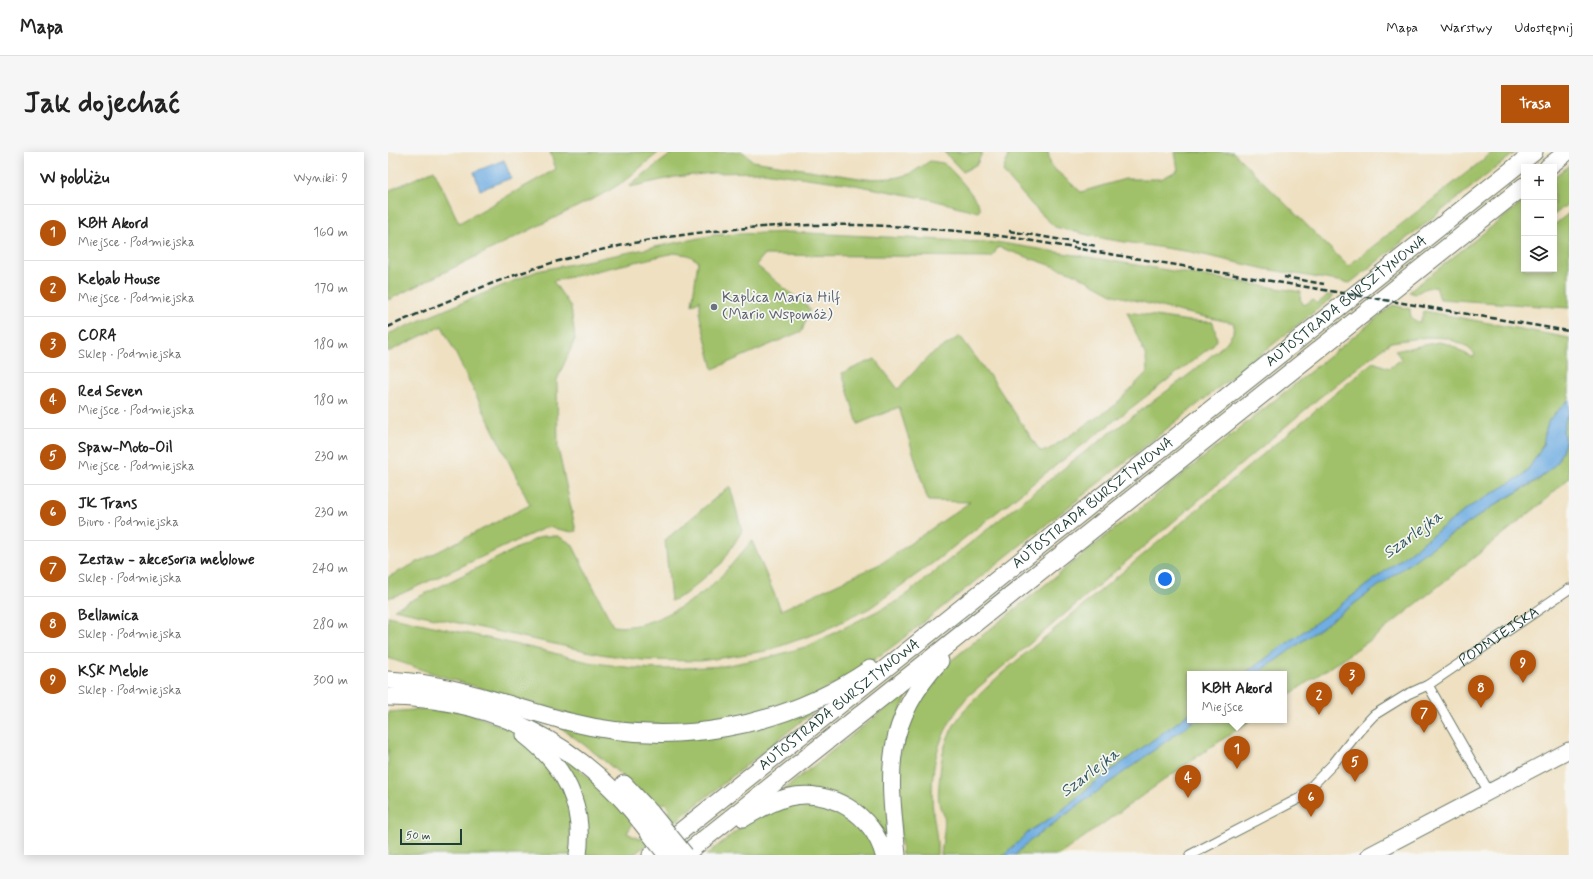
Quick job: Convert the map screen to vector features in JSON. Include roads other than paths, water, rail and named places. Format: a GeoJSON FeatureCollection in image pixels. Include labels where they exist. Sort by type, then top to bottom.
{"type":"FeatureCollection","features":[{"type":"Feature","properties":{"kind":"highway","name":"AUTOSTRADA BURSZTYNOWA"},"geometry":{"type":"LineString","coordinates":[[652,855],[1534,152]]}},
{"type":"Feature","properties":{"kind":"highway"},"geometry":{"type":"LineString","coordinates":[[1552,164],[1567,152]]}},
{"type":"Feature","properties":{"kind":"highway","name":"AUTOSTRADA BURSZTYNOWA"},"geometry":{"type":"LineString","coordinates":[[685,855],[1521,188]]}},
{"type":"Feature","properties":{"kind":"highway"},"geometry":{"type":"LineString","coordinates":[[897,855],[891,775],[892,754],[897,732],[910,702],[929,673],[977,622]]}},
{"type":"Feature","properties":{"kind":"highway"},"geometry":{"type":"LineString","coordinates":[[388,697],[422,698],[500,709],[611,730],[660,734],[712,730],[758,721],[804,705],[853,680],[882,661],[924,638]]}},
{"type":"Feature","properties":{"kind":"highway"},"geometry":{"type":"LineString","coordinates":[[388,680],[432,684],[500,709],[524,726],[544,736],[581,760],[685,855]]}},
{"type":"Feature","properties":{"kind":"highway"},"geometry":{"type":"LineString","coordinates":[[500,709],[541,748],[558,766],[565,777],[573,796],[578,817],[578,855]]}},
{"type":"Feature","properties":{"kind":"highway"},"geometry":{"type":"LineString","coordinates":[[700,842],[769,804],[788,798],[808,795],[828,798],[857,813],[877,836],[884,855]]}},
{"type":"Feature","properties":{"kind":"highway"},"geometry":{"type":"LineString","coordinates":[[646,818],[667,855]]}},
{"type":"Feature","properties":{"kind":"main road"},"geometry":{"type":"LineString","coordinates":[[1369,855],[1569,750]]}},
{"type":"Feature","properties":{"kind":"street","name":"PODMIEJSKA"},"geometry":{"type":"LineString","coordinates":[[1190,855],[1300,798],[1334,764],[1358,730],[1374,715],[1408,694],[1428,684],[1569,589]]}},
{"type":"Feature","properties":{"kind":"street"},"geometry":{"type":"LineString","coordinates":[[1428,684],[1489,792]]}},
{"type":"Feature","properties":{"kind":"water"},"geometry":{"type":"Polygon","coordinates":[[[504,160],[511,178],[480,190],[474,172],[504,160]]]}},
{"type":"Feature","properties":{"kind":"water"},"geometry":{"type":"Polygon","coordinates":[[[1569,399],[1569,413],[1566,418],[1563,431],[1565,443],[1557,463],[1540,478],[1498,503],[1424,553],[1261,671],[1248,671],[1335,609],[1471,506],[1525,474],[1543,446],[1549,420],[1569,399]]]}},
{"type":"Feature","properties":{"kind":"water"},"geometry":{"type":"Polygon","coordinates":[[[1187,715],[1187,723],[1191,723],[1031,840],[1015,855],[1004,855],[1031,830],[1059,813],[1090,786],[1187,715]]]}},
{"type":"Feature","properties":{"kind":"railway"},"geometry":{"type":"LineString","coordinates":[[388,327],[512,276],[588,253],[640,242],[747,228],[801,225],[855,225],[908,227],[1015,238],[1569,331]]}},
{"type":"Feature","properties":{"kind":"railway"},"geometry":{"type":"LineString","coordinates":[[1009,231],[1097,246]]}},
{"type":"Feature","properties":{"kind":"railway"},"geometry":{"type":"LineString","coordinates":[[1284,277],[1324,284]]}},
{"type":"Feature","properties":{"kind":"place","name":"Kaplica Maria Hilf (Mario Wspomóż)"},"geometry":{"type":"Point","coordinates":[714,307]}},
{"type":"Feature","properties":{"kind":"place","name":"KSK Meble"},"geometry":{"type":"Point","coordinates":[1523,683]}},
{"type":"Feature","properties":{"kind":"place","name":"CORA"},"geometry":{"type":"Point","coordinates":[1352,695]}},
{"type":"Feature","properties":{"kind":"place","name":"Bellamica"},"geometry":{"type":"Point","coordinates":[1481,708]}},
{"type":"Feature","properties":{"kind":"place","name":"Kebab House"},"geometry":{"type":"Point","coordinates":[1319,715]}},
{"type":"Feature","properties":{"kind":"place","name":"Zestaw - akcesoria meblowe"},"geometry":{"type":"Point","coordinates":[1424,733]}},
{"type":"Feature","properties":{"kind":"place","name":"KBH Akord"},"geometry":{"type":"Point","coordinates":[1237,769]}},
{"type":"Feature","properties":{"kind":"place","name":"Spaw-Moto-Oil"},"geometry":{"type":"Point","coordinates":[1355,782]}},
{"type":"Feature","properties":{"kind":"place","name":"Red Seven"},"geometry":{"type":"Point","coordinates":[1188,798]}},
{"type":"Feature","properties":{"kind":"place","name":"JK Trans"},"geometry":{"type":"Point","coordinates":[1311,817]}},
{"type":"Feature","properties":{"kind":"water label","name":"Szarlejka"},"geometry":{"type":"Point","coordinates":[1413,535]}},
{"type":"Feature","properties":{"kind":"water label","name":"Szarlejka"},"geometry":{"type":"Point","coordinates":[1090,773]}}]}
